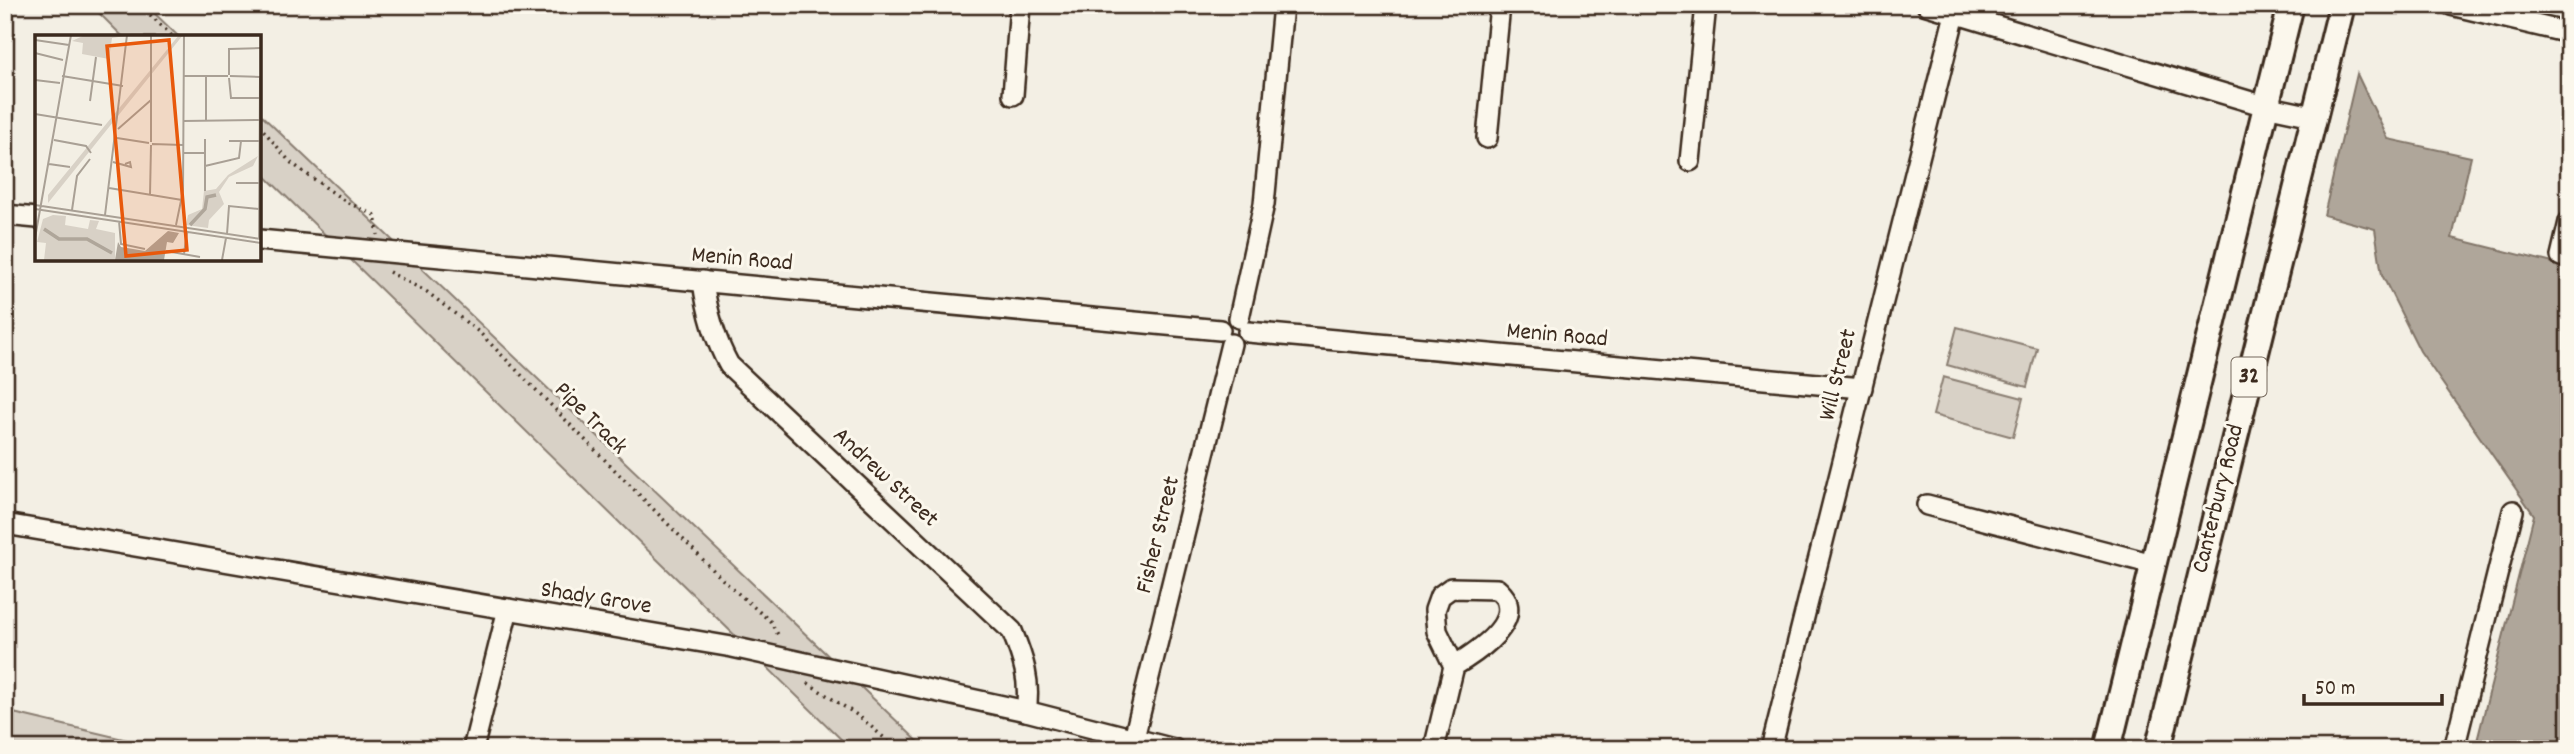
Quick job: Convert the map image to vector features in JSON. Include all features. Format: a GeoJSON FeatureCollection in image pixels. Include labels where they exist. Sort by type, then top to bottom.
{"type":"FeatureCollection","features":[{"type":"Feature","properties":{"kind":"main road","name":"Canterbury Road"},"geometry":{"type":"LineString","coordinates":[[2108,749],[2291,5]]}},
{"type":"Feature","properties":{"kind":"main road","name":"Canterbury Road"},"geometry":{"type":"LineString","coordinates":[[2158,749],[2342,5]]}},
{"type":"Feature","properties":{"kind":"street"},"geometry":{"type":"LineString","coordinates":[[1013,95],[1020,5]]}},
{"type":"Feature","properties":{"kind":"street"},"geometry":{"type":"LineString","coordinates":[[1226,337],[1243,342],[1243,325],[1264,204],[1283,5]]}},
{"type":"Feature","properties":{"kind":"street"},"geometry":{"type":"LineString","coordinates":[[1487,138],[1500,5]]}},
{"type":"Feature","properties":{"kind":"street"},"geometry":{"type":"LineString","coordinates":[[1690,161],[1706,5]]}},
{"type":"Feature","properties":{"kind":"street"},"geometry":{"type":"LineString","coordinates":[[1927,5],[2265,106],[2313,116]]}},
{"type":"Feature","properties":{"kind":"street"},"geometry":{"type":"LineString","coordinates":[[2451,5],[2569,33]]}},
{"type":"Feature","properties":{"kind":"street","name":"Will Street"},"geometry":{"type":"LineString","coordinates":[[1771,749],[1955,14]]}},
{"type":"Feature","properties":{"kind":"street"},"geometry":{"type":"LineString","coordinates":[[5,215],[35,218]]}},
{"type":"Feature","properties":{"kind":"street"},"geometry":{"type":"LineString","coordinates":[[2561,256],[2569,222]]}},
{"type":"Feature","properties":{"kind":"street","name":"Menin Road"},"geometry":{"type":"LineString","coordinates":[[261,240],[703,281],[1226,337]]}},
{"type":"Feature","properties":{"kind":"street","name":"Andrew Street"},"geometry":{"type":"LineString","coordinates":[[703,281],[713,332],[729,365],[1012,631],[1024,661],[1030,691],[1026,711]]}},
{"type":"Feature","properties":{"kind":"street","name":"Menin Road"},"geometry":{"type":"LineString","coordinates":[[1243,325],[1861,388]]}},
{"type":"Feature","properties":{"kind":"street","name":"Fisher Street"},"geometry":{"type":"LineString","coordinates":[[1134,738],[1226,337]]}},
{"type":"Feature","properties":{"kind":"street"},"geometry":{"type":"LineString","coordinates":[[1927,505],[2153,564]]}},
{"type":"Feature","properties":{"kind":"street"},"geometry":{"type":"LineString","coordinates":[[2454,749],[2513,511]]}},
{"type":"Feature","properties":{"kind":"street","name":"Shady Grove"},"geometry":{"type":"LineString","coordinates":[[5,524],[732,647],[1026,711],[1174,749]]}},
{"type":"Feature","properties":{"kind":"street"},"geometry":{"type":"LineString","coordinates":[[473,749],[508,609]]}},
{"type":"Feature","properties":{"kind":"street"},"geometry":{"type":"LineString","coordinates":[[1434,749],[1454,666]]}},
{"type":"Feature","properties":{"kind":"path"},"geometry":{"type":"LineString","coordinates":[[140,5],[171,35]]}},
{"type":"Feature","properties":{"kind":"path","name":"Pipe Track"},"geometry":{"type":"LineString","coordinates":[[261,127],[290,162],[346,202],[375,215],[380,250],[388,272],[427,292],[480,333],[726,582],[770,621],[792,660],[793,673],[860,717],[897,749]]}},
{"type":"Feature","properties":{"kind":"shaded area"},"geometry":{"type":"Polygon","coordinates":[[[91,5],[146,5],[177,35],[121,35],[91,5]]]}},
{"type":"Feature","properties":{"kind":"shaded area"},"geometry":{"type":"Polygon","coordinates":[[[2357,74],[2388,139],[2471,157],[2452,238],[2569,267],[2569,749],[2475,749],[2534,515],[2420,351],[2382,275],[2375,229],[2324,215],[2357,74]]]}},
{"type":"Feature","properties":{"kind":"shaded area"},"geometry":{"type":"Polygon","coordinates":[[[261,115],[926,749],[851,749],[261,172],[261,115]]]}},
{"type":"Feature","properties":{"kind":"shaded area"},"geometry":{"type":"Polygon","coordinates":[[[1957,327],[2037,348],[2027,387],[1947,365],[1957,327]]]}},
{"type":"Feature","properties":{"kind":"shaded area"},"geometry":{"type":"Polygon","coordinates":[[[1943,377],[2023,398],[2013,437],[1933,415],[1943,377]]]}},
{"type":"Feature","properties":{"kind":"shaded area"},"geometry":{"type":"Polygon","coordinates":[[[5,711],[157,747],[157,749],[5,749],[5,711]]]}}]}
